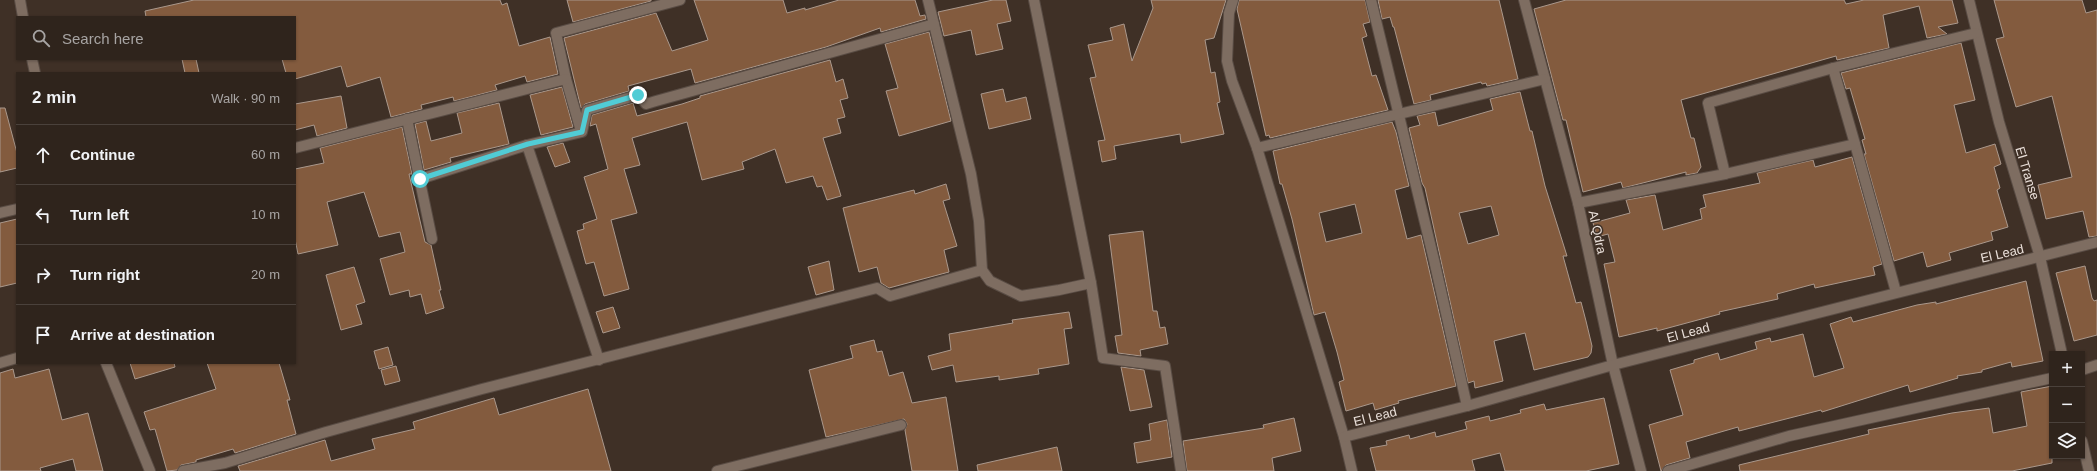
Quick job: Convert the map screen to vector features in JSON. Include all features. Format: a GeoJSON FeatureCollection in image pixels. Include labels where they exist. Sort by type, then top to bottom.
{"type":"FeatureCollection","features":[{"type":"Feature","properties":{"kind":"street"},"geometry":{"type":"LineString","coordinates":[[20,0],[23,16]]}},
{"type":"Feature","properties":{"kind":"street"},"geometry":{"type":"LineString","coordinates":[[582,132],[566,79],[556,33],[680,0]]}},
{"type":"Feature","properties":{"kind":"street"},"geometry":{"type":"LineString","coordinates":[[928,0],[971,174],[979,221],[982,270],[990,281],[1021,296],[1091,283]]}},
{"type":"Feature","properties":{"kind":"street"},"geometry":{"type":"LineString","coordinates":[[1034,0],[1091,283],[1103,358],[1165,366],[1181,471]]}},
{"type":"Feature","properties":{"kind":"street"},"geometry":{"type":"LineString","coordinates":[[1233,0],[1229,13],[1227,61],[1232,81],[1257,148],[1344,437],[1352,471]]}},
{"type":"Feature","properties":{"kind":"street"},"geometry":{"type":"LineString","coordinates":[[1371,0],[1399,113],[1467,406]]}},
{"type":"Feature","properties":{"kind":"street","name":"Al Qdra"},"geometry":{"type":"LineString","coordinates":[[1524,0],[1578,203],[1613,365],[1642,471]]}},
{"type":"Feature","properties":{"kind":"street","name":"El Transe"},"geometry":{"type":"LineString","coordinates":[[1969,0],[1999,122],[2040,257],[2061,351]]}},
{"type":"Feature","properties":{"kind":"street"},"geometry":{"type":"LineString","coordinates":[[582,132],[587,110],[638,95],[646,104],[656,102],[934,24]]}},
{"type":"Feature","properties":{"kind":"street"},"geometry":{"type":"LineString","coordinates":[[1725,174],[1708,103],[1833,68],[1976,33]]}},
{"type":"Feature","properties":{"kind":"street"},"geometry":{"type":"LineString","coordinates":[[32,60],[35,72]]}},
{"type":"Feature","properties":{"kind":"street"},"geometry":{"type":"LineString","coordinates":[[1833,68],[1896,292]]}},
{"type":"Feature","properties":{"kind":"street"},"geometry":{"type":"LineString","coordinates":[[296,148],[566,79]]}},
{"type":"Feature","properties":{"kind":"street"},"geometry":{"type":"LineString","coordinates":[[1257,148],[1544,79]]}},
{"type":"Feature","properties":{"kind":"street"},"geometry":{"type":"LineString","coordinates":[[406,119],[432,238]]}},
{"type":"Feature","properties":{"kind":"street"},"geometry":{"type":"LineString","coordinates":[[420,179],[528,144],[582,132]]}},
{"type":"Feature","properties":{"kind":"street"},"geometry":{"type":"LineString","coordinates":[[528,144],[599,360]]}},
{"type":"Feature","properties":{"kind":"street"},"geometry":{"type":"LineString","coordinates":[[1578,203],[1725,174],[1855,144]]}},
{"type":"Feature","properties":{"kind":"street"},"geometry":{"type":"LineString","coordinates":[[0,213],[16,209]]}},
{"type":"Feature","properties":{"kind":"street","name":"El Lead"},"geometry":{"type":"LineString","coordinates":[[1344,437],[1467,406],[1613,365],[2097,242]]}},
{"type":"Feature","properties":{"kind":"street"},"geometry":{"type":"LineString","coordinates":[[183,471],[225,463],[326,432],[877,288],[890,296],[982,270]]}},
{"type":"Feature","properties":{"kind":"street"},"geometry":{"type":"LineString","coordinates":[[0,363],[16,358]]}},
{"type":"Feature","properties":{"kind":"street"},"geometry":{"type":"LineString","coordinates":[[106,364],[150,471]]}},
{"type":"Feature","properties":{"kind":"street"},"geometry":{"type":"LineString","coordinates":[[2085,369],[2097,365]]}},
{"type":"Feature","properties":{"kind":"street"},"geometry":{"type":"LineString","coordinates":[[1668,471],[1789,436],[2049,379]]}},
{"type":"Feature","properties":{"kind":"street"},"geometry":{"type":"LineString","coordinates":[[717,471],[901,425]]}},
{"type":"Feature","properties":{"kind":"street"},"geometry":{"type":"LineString","coordinates":[[2085,453],[2089,471]]}},
{"type":"Feature","properties":{"kind":"building"},"geometry":{"type":"Polygon","coordinates":[[[194,0],[500,0],[502,5],[507,3],[519,46],[550,37],[558,74],[527,82],[525,76],[495,85],[497,90],[454,101],[453,97],[421,105],[422,109],[391,117],[380,77],[347,87],[341,66],[296,79],[296,72],[286,72],[282,60],[296,60],[296,16],[146,16],[145,11],[194,0]]]}},
{"type":"Feature","properties":{"kind":"building"},"geometry":{"type":"Polygon","coordinates":[[[567,0],[651,0],[651,1],[573,22],[567,0]]]}},
{"type":"Feature","properties":{"kind":"building"},"geometry":{"type":"Polygon","coordinates":[[[694,0],[783,0],[787,13],[805,8],[805,10],[839,0],[915,0],[920,16],[925,15],[926,19],[881,32],[880,28],[826,47],[695,83],[691,69],[628,86],[629,91],[585,104],[581,108],[564,38],[656,13],[672,51],[708,40],[694,0]]]}},
{"type":"Feature","properties":{"kind":"building"},"geometry":{"type":"Polygon","coordinates":[[[993,0],[1006,0],[1011,21],[997,24],[1003,49],[976,55],[971,30],[944,36],[938,12],[993,0]]]}},
{"type":"Feature","properties":{"kind":"building"},"geometry":{"type":"Polygon","coordinates":[[[1151,0],[1226,0],[1214,38],[1205,40],[1211,73],[1215,72],[1220,102],[1217,103],[1224,134],[1181,143],[1180,134],[1114,146],[1116,159],[1102,162],[1098,141],[1105,140],[1090,78],[1096,77],[1088,45],[1113,40],[1110,28],[1124,24],[1132,61],[1153,8],[1151,0]]]}},
{"type":"Feature","properties":{"kind":"building"},"geometry":{"type":"Polygon","coordinates":[[[1239,0],[1365,0],[1370,22],[1363,24],[1367,36],[1362,38],[1372,76],[1376,75],[1388,110],[1270,138],[1269,135],[1266,136],[1237,9],[1239,0]]]}},
{"type":"Feature","properties":{"kind":"building"},"geometry":{"type":"Polygon","coordinates":[[[1378,0],[1499,0],[1518,79],[1487,86],[1486,83],[1482,84],[1481,82],[1430,95],[1431,100],[1414,104],[1394,27],[1390,17],[1382,19],[1378,0]]]}},
{"type":"Feature","properties":{"kind":"building"},"geometry":{"type":"Polygon","coordinates":[[[1566,0],[1844,0],[1846,4],[1864,0],[1952,0],[1958,23],[1938,27],[1947,34],[1927,38],[1919,6],[1883,15],[1889,48],[1837,60],[1836,56],[1681,100],[1691,138],[1694,138],[1701,167],[1697,173],[1686,175],[1686,172],[1623,188],[1621,182],[1583,192],[1566,120],[1563,120],[1534,9],[1566,0]]]}},
{"type":"Feature","properties":{"kind":"building"},"geometry":{"type":"Polygon","coordinates":[[[1994,0],[2082,0],[2086,13],[2097,10],[2097,236],[2089,237],[2083,211],[2046,219],[2038,185],[2072,177],[2052,96],[2016,107],[1996,39],[2004,37],[1994,0]]]}},
{"type":"Feature","properties":{"kind":"building"},"geometry":{"type":"Polygon","coordinates":[[[929,32],[951,121],[899,136],[886,91],[898,88],[885,44],[929,32]]]}},
{"type":"Feature","properties":{"kind":"building"},"geometry":{"type":"Polygon","coordinates":[[[1961,43],[1975,100],[1954,105],[1966,153],[1995,144],[2001,164],[1994,167],[2000,188],[1997,190],[2008,227],[1991,232],[1993,240],[1949,253],[1951,260],[1927,267],[1923,252],[1894,261],[1864,154],[1866,154],[1862,140],[1865,139],[1850,88],[1846,89],[1841,73],[1961,43]]]}},
{"type":"Feature","properties":{"kind":"building"},"geometry":{"type":"Polygon","coordinates":[[[182,60],[196,60],[199,72],[185,72],[182,60]]]}},
{"type":"Feature","properties":{"kind":"building"},"geometry":{"type":"Polygon","coordinates":[[[830,60],[836,82],[843,79],[848,98],[840,100],[845,117],[837,119],[841,133],[823,138],[841,196],[827,200],[822,186],[817,187],[813,176],[786,183],[775,149],[742,162],[744,169],[702,180],[687,122],[632,138],[640,165],[624,169],[637,213],[611,220],[629,289],[604,296],[594,262],[586,264],[577,231],[584,229],[583,224],[597,219],[584,177],[608,169],[596,124],[590,126],[592,115],[633,103],[637,116],[682,104],[700,98],[700,96],[830,60]]]}},
{"type":"Feature","properties":{"kind":"building"},"geometry":{"type":"Polygon","coordinates":[[[562,87],[573,127],[541,135],[530,95],[562,87]]]}},
{"type":"Feature","properties":{"kind":"building"},"geometry":{"type":"Polygon","coordinates":[[[1003,89],[1006,102],[1026,97],[1031,119],[989,129],[981,94],[1003,89]]]}},
{"type":"Feature","properties":{"kind":"building"},"geometry":{"type":"Polygon","coordinates":[[[1520,92],[1530,131],[1532,131],[1545,186],[1567,256],[1563,256],[1576,303],[1581,302],[1592,346],[1591,353],[1588,357],[1534,370],[1525,333],[1494,341],[1503,381],[1475,388],[1474,381],[1468,383],[1425,188],[1422,183],[1409,128],[1420,125],[1417,116],[1435,112],[1438,126],[1493,110],[1490,99],[1520,92]],[[1491,206],[1459,213],[1468,244],[1499,235],[1491,206]]]}},
{"type":"Feature","properties":{"kind":"building"},"geometry":{"type":"Polygon","coordinates":[[[341,96],[347,128],[317,136],[314,125],[296,130],[296,104],[341,96]]]}},
{"type":"Feature","properties":{"kind":"building"},"geometry":{"type":"Polygon","coordinates":[[[499,103],[509,144],[450,158],[451,162],[424,170],[415,124],[426,121],[431,141],[462,133],[457,113],[499,103]]]}},
{"type":"Feature","properties":{"kind":"building"},"geometry":{"type":"Polygon","coordinates":[[[0,108],[5,108],[16,149],[16,168],[0,172],[0,108]]]}},
{"type":"Feature","properties":{"kind":"building"},"geometry":{"type":"Polygon","coordinates":[[[1392,122],[1396,132],[1409,186],[1395,190],[1407,239],[1421,235],[1456,386],[1398,401],[1399,403],[1375,410],[1373,403],[1346,411],[1339,382],[1344,380],[1337,352],[1325,312],[1314,315],[1292,219],[1282,184],[1280,184],[1273,151],[1392,122]],[[1355,204],[1319,213],[1326,242],[1362,233],[1355,204]]]}},
{"type":"Feature","properties":{"kind":"building"},"geometry":{"type":"Polygon","coordinates":[[[402,127],[412,174],[409,174],[425,242],[431,245],[441,290],[439,290],[444,308],[426,314],[421,294],[410,297],[409,290],[390,295],[380,259],[405,252],[400,232],[379,237],[364,192],[327,202],[338,245],[298,254],[296,244],[296,169],[324,163],[320,148],[402,127]]]}},
{"type":"Feature","properties":{"kind":"building"},"geometry":{"type":"Polygon","coordinates":[[[563,143],[570,162],[555,167],[547,147],[563,143]]]}},
{"type":"Feature","properties":{"kind":"building"},"geometry":{"type":"Polygon","coordinates":[[[1852,157],[1882,264],[1873,267],[1875,275],[1815,288],[1814,284],[1777,294],[1778,299],[1719,312],[1720,314],[1657,331],[1657,328],[1619,337],[1604,264],[1615,262],[1608,234],[1597,237],[1593,223],[1630,213],[1626,200],[1655,195],[1663,230],[1702,219],[1700,209],[1706,207],[1703,195],[1760,183],[1757,173],[1813,160],[1815,167],[1852,157]]]}},
{"type":"Feature","properties":{"kind":"building"},"geometry":{"type":"Polygon","coordinates":[[[946,184],[950,199],[943,201],[957,246],[944,250],[949,272],[889,288],[881,283],[877,267],[859,272],[843,208],[914,190],[915,194],[946,184]]]}},
{"type":"Feature","properties":{"kind":"building"},"geometry":{"type":"Polygon","coordinates":[[[16,219],[16,283],[0,287],[0,223],[16,219]]]}},
{"type":"Feature","properties":{"kind":"building"},"geometry":{"type":"Polygon","coordinates":[[[1143,231],[1153,311],[1157,311],[1160,328],[1165,327],[1168,344],[1140,350],[1141,356],[1118,353],[1115,336],[1122,335],[1109,235],[1143,231]]]}},
{"type":"Feature","properties":{"kind":"building"},"geometry":{"type":"Polygon","coordinates":[[[829,261],[834,290],[816,295],[808,267],[829,261]]]}},
{"type":"Feature","properties":{"kind":"building"},"geometry":{"type":"Polygon","coordinates":[[[2085,266],[2092,298],[2094,301],[2097,300],[2097,335],[2074,341],[2056,273],[2085,266]]]}},
{"type":"Feature","properties":{"kind":"building"},"geometry":{"type":"Polygon","coordinates":[[[354,267],[365,302],[356,305],[362,324],[341,330],[326,275],[354,267]]]}},
{"type":"Feature","properties":{"kind":"building"},"geometry":{"type":"Polygon","coordinates":[[[2026,281],[2043,361],[2012,367],[2011,362],[1982,370],[1982,372],[1957,376],[1958,378],[1910,392],[1908,385],[1822,412],[1821,410],[1739,431],[1738,427],[1686,442],[1690,458],[1666,465],[1661,471],[1649,425],[1683,415],[1670,370],[1694,363],[1694,360],[1718,353],[1720,360],[1757,349],[1755,342],[1770,338],[1771,342],[1803,334],[1814,377],[1844,368],[1830,324],[1851,317],[1853,322],[1917,305],[1936,302],[1936,304],[2026,281]]]}},
{"type":"Feature","properties":{"kind":"building"},"geometry":{"type":"Polygon","coordinates":[[[613,307],[620,328],[603,333],[596,312],[613,307]]]}},
{"type":"Feature","properties":{"kind":"building"},"geometry":{"type":"Polygon","coordinates":[[[1069,312],[1072,328],[1064,329],[1069,364],[1038,369],[1039,374],[999,380],[999,376],[956,382],[953,365],[932,370],[928,356],[951,350],[949,334],[1013,323],[1012,320],[1069,312]]]}},
{"type":"Feature","properties":{"kind":"building"},"geometry":{"type":"Polygon","coordinates":[[[874,340],[877,352],[882,351],[889,376],[903,372],[912,403],[946,397],[958,471],[912,471],[905,430],[907,424],[904,419],[826,437],[809,370],[853,358],[850,346],[874,340]]]}},
{"type":"Feature","properties":{"kind":"building"},"geometry":{"type":"Polygon","coordinates":[[[388,347],[393,365],[379,369],[374,351],[388,347]]]}},
{"type":"Feature","properties":{"kind":"building"},"geometry":{"type":"Polygon","coordinates":[[[130,364],[174,364],[175,367],[135,379],[130,364]]]}},
{"type":"Feature","properties":{"kind":"building"},"geometry":{"type":"Polygon","coordinates":[[[207,364],[279,364],[290,400],[287,400],[296,434],[235,453],[233,449],[196,460],[196,462],[181,465],[177,470],[167,471],[155,429],[150,430],[144,412],[216,389],[207,364]]]}},
{"type":"Feature","properties":{"kind":"building"},"geometry":{"type":"Polygon","coordinates":[[[396,366],[400,381],[385,385],[381,370],[396,366]]]}},
{"type":"Feature","properties":{"kind":"building"},"geometry":{"type":"Polygon","coordinates":[[[1121,367],[1144,370],[1152,407],[1130,411],[1121,367]]]}},
{"type":"Feature","properties":{"kind":"building"},"geometry":{"type":"Polygon","coordinates":[[[13,369],[15,378],[49,369],[62,420],[88,413],[103,471],[76,471],[73,459],[40,468],[41,471],[0,471],[0,373],[13,369]]]}},
{"type":"Feature","properties":{"kind":"building"},"geometry":{"type":"Polygon","coordinates":[[[2049,387],[2049,459],[2052,459],[2052,463],[2012,471],[1740,471],[1739,465],[1869,434],[1868,430],[1952,413],[1989,408],[1993,433],[2027,426],[2021,392],[2049,387]]]}},
{"type":"Feature","properties":{"kind":"building"},"geometry":{"type":"Polygon","coordinates":[[[588,389],[611,471],[240,471],[238,466],[325,440],[331,461],[375,449],[372,439],[415,429],[413,422],[494,398],[499,415],[588,389]]]}},
{"type":"Feature","properties":{"kind":"building"},"geometry":{"type":"Polygon","coordinates":[[[1604,398],[1619,464],[1586,471],[1505,471],[1500,453],[1472,460],[1475,471],[1376,471],[1370,448],[1387,445],[1386,441],[1409,435],[1410,439],[1435,432],[1436,437],[1467,429],[1465,422],[1489,416],[1490,421],[1521,413],[1520,410],[1544,404],[1546,410],[1604,398]]]}},
{"type":"Feature","properties":{"kind":"building"},"geometry":{"type":"Polygon","coordinates":[[[1294,418],[1301,451],[1272,458],[1274,471],[1187,471],[1183,441],[1264,428],[1263,425],[1294,418]]]}},
{"type":"Feature","properties":{"kind":"building"},"geometry":{"type":"Polygon","coordinates":[[[1167,420],[1172,457],[1137,463],[1134,443],[1151,440],[1149,424],[1167,420]]]}},
{"type":"Feature","properties":{"kind":"building"},"geometry":{"type":"Polygon","coordinates":[[[1057,447],[1062,471],[978,471],[977,465],[1057,447]]]}},
{"type":"Feature","properties":{"kind":"route"},"geometry":{"type":"LineString","coordinates":[[420,179],[528,144],[582,132],[587,110],[638,95]]}}]}
